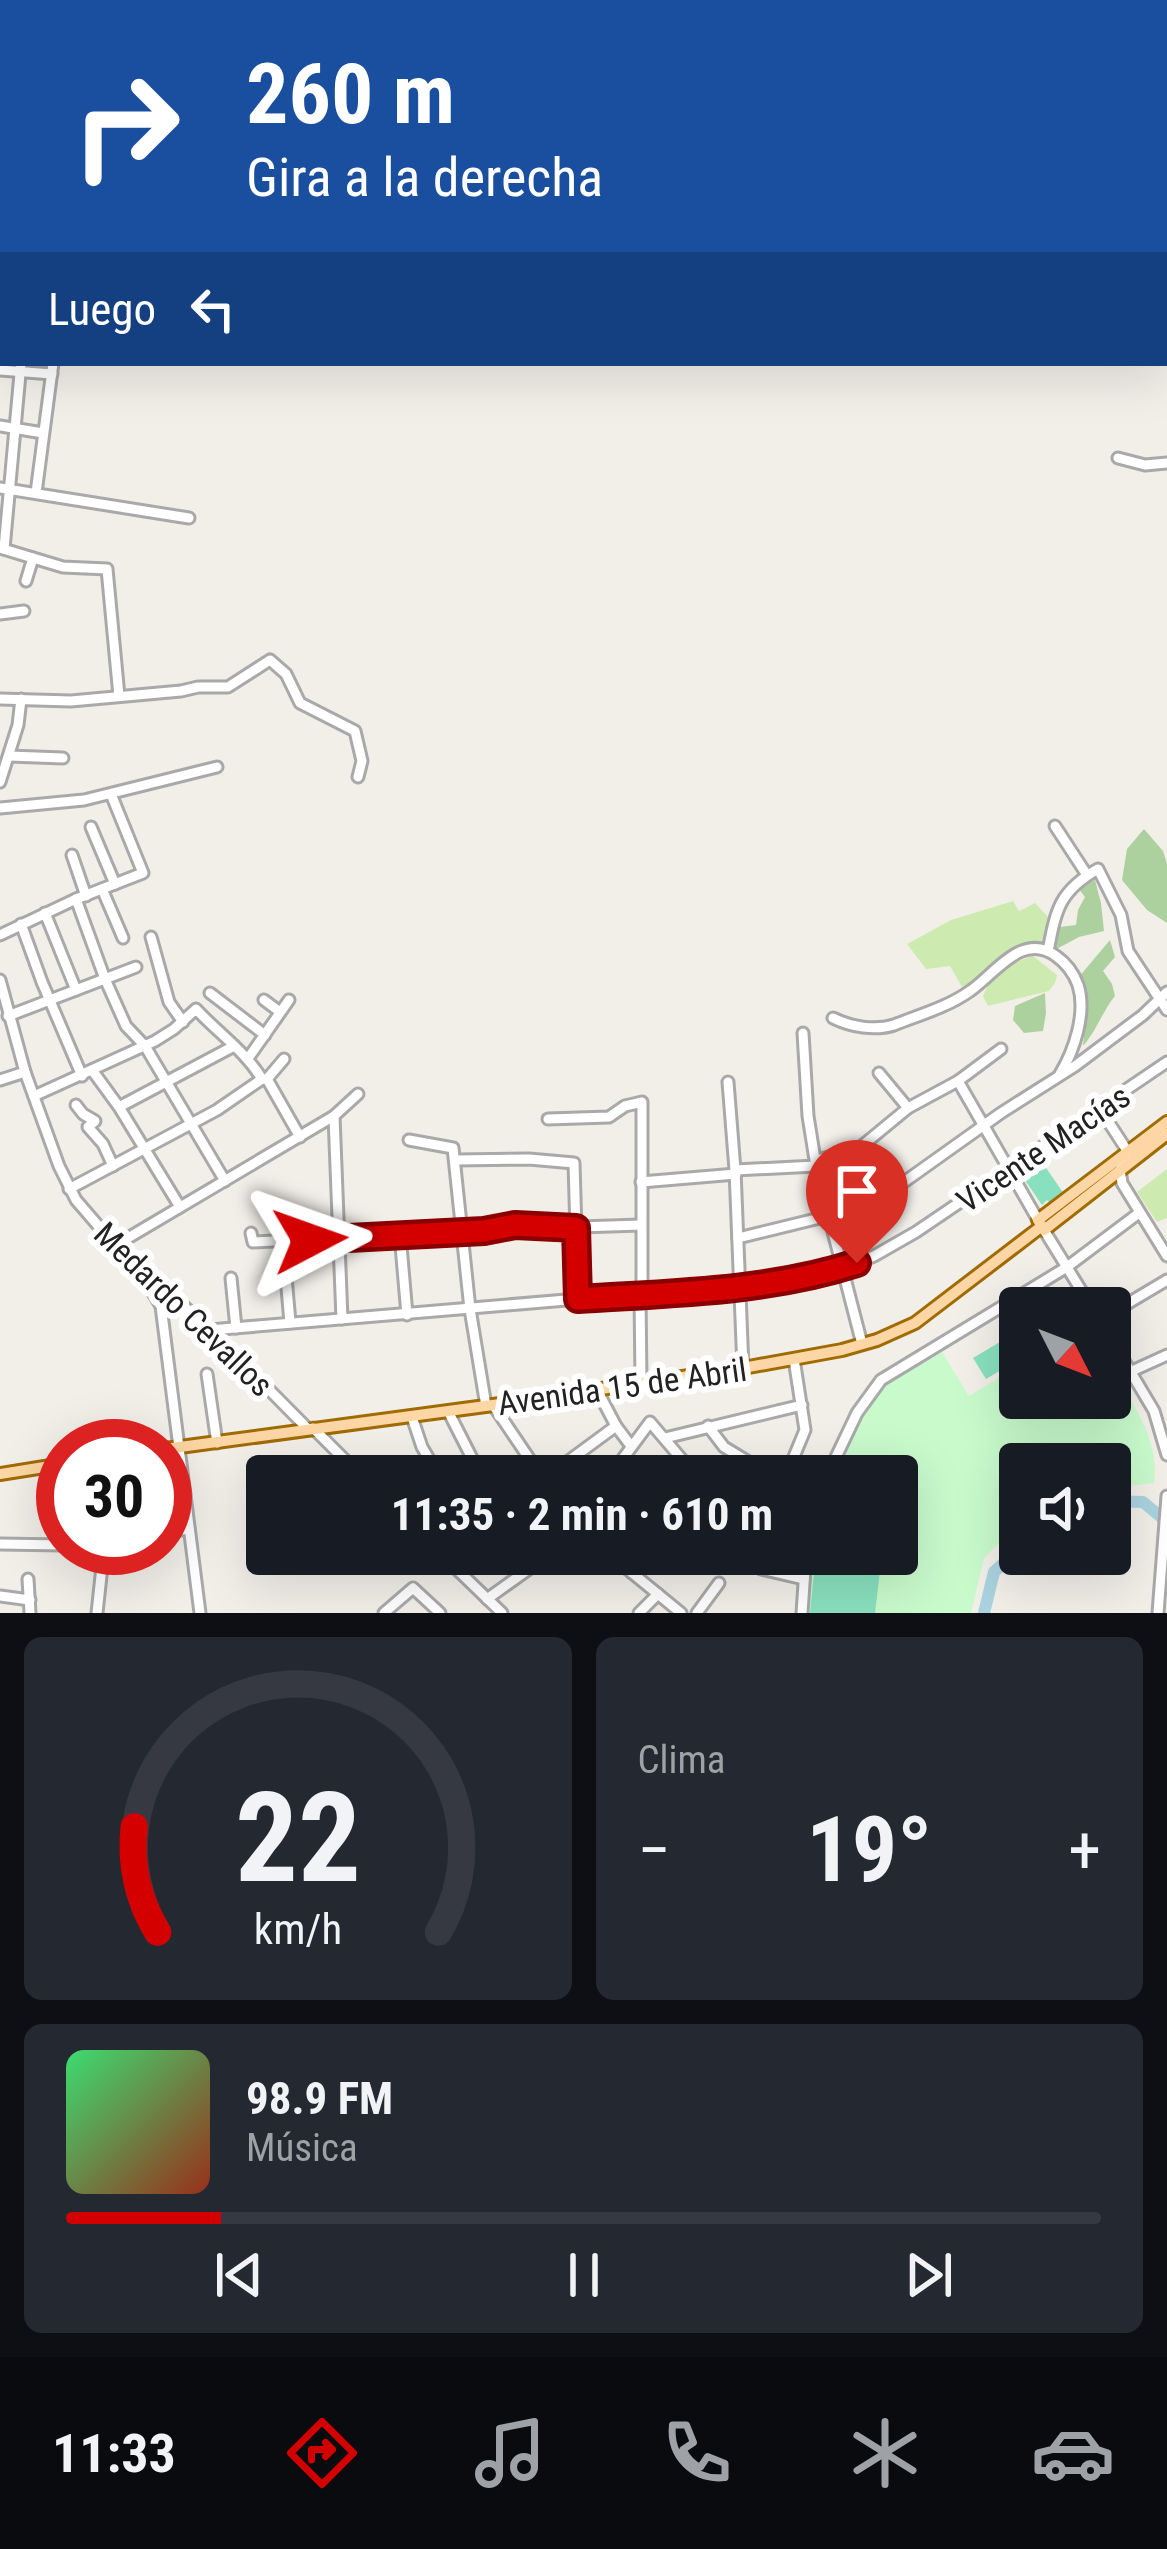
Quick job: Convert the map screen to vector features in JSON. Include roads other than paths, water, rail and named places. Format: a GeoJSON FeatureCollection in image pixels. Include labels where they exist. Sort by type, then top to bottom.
{"type":"FeatureCollection","features":[{"type":"Feature","properties":{"kind":"main road","name":"Avenida 15 de Abril"},"geometry":{"type":"LineString","coordinates":[[1041,1225],[1085,1184],[1167,1122]]}},
{"type":"Feature","properties":{"kind":"main road","name":"Avenida 15 de Abril"},"geometry":{"type":"LineString","coordinates":[[192,1446],[743,1368],[862,1344],[915,1323],[1167,1134]]}},
{"type":"Feature","properties":{"kind":"main road"},"geometry":{"type":"LineString","coordinates":[[0,1474],[36,1468]]}},
{"type":"Feature","properties":{"kind":"street"},"geometry":{"type":"LineString","coordinates":[[21,368],[4,488],[2,548],[63,567],[107,569],[119,696]]}},
{"type":"Feature","properties":{"kind":"street"},"geometry":{"type":"LineString","coordinates":[[0,370],[52,368],[36,494]]}},
{"type":"Feature","properties":{"kind":"street"},"geometry":{"type":"LineString","coordinates":[[0,426],[43,433]]}},
{"type":"Feature","properties":{"kind":"street"},"geometry":{"type":"LineString","coordinates":[[1118,458],[1145,465],[1167,464]]}},
{"type":"Feature","properties":{"kind":"street"},"geometry":{"type":"LineString","coordinates":[[4,488],[189,518]]}},
{"type":"Feature","properties":{"kind":"street"},"geometry":{"type":"LineString","coordinates":[[26,581],[33,558]]}},
{"type":"Feature","properties":{"kind":"street"},"geometry":{"type":"LineString","coordinates":[[0,614],[24,611]]}},
{"type":"Feature","properties":{"kind":"street"},"geometry":{"type":"LineString","coordinates":[[0,699],[71,700],[228,687],[270,660],[286,674],[300,703],[356,731],[362,761],[358,777]]}},
{"type":"Feature","properties":{"kind":"street"},"geometry":{"type":"LineString","coordinates":[[0,782],[19,724],[21,699]]}},
{"type":"Feature","properties":{"kind":"street"},"geometry":{"type":"LineString","coordinates":[[9,755],[63,758]]}},
{"type":"Feature","properties":{"kind":"street"},"geometry":{"type":"LineString","coordinates":[[0,808],[84,800],[217,767]]}},
{"type":"Feature","properties":{"kind":"street"},"geometry":{"type":"LineString","coordinates":[[0,935],[142,873],[111,794]]}},
{"type":"Feature","properties":{"kind":"street"},"geometry":{"type":"LineString","coordinates":[[1055,826],[1121,915],[1128,951],[1163,995],[1167,1010]]}},
{"type":"Feature","properties":{"kind":"street"},"geometry":{"type":"LineString","coordinates":[[92,827],[115,884]]}},
{"type":"Feature","properties":{"kind":"street"},"geometry":{"type":"LineString","coordinates":[[71,855],[105,979],[131,1034],[145,1046],[225,1181]]}},
{"type":"Feature","properties":{"kind":"street"},"geometry":{"type":"LineString","coordinates":[[1048,951],[1060,902],[1092,872]]}},
{"type":"Feature","properties":{"kind":"street"},"geometry":{"type":"LineString","coordinates":[[102,889],[123,938]]}},
{"type":"Feature","properties":{"kind":"street"},"geometry":{"type":"LineString","coordinates":[[46,913],[76,990]]}},
{"type":"Feature","properties":{"kind":"street"},"geometry":{"type":"LineString","coordinates":[[21,924],[50,1000],[87,1073],[119,1107],[180,1208]]}},
{"type":"Feature","properties":{"kind":"street"},"geometry":{"type":"LineString","coordinates":[[151,937],[169,1002],[183,1022]]}},
{"type":"Feature","properties":{"kind":"street"},"geometry":{"type":"LineString","coordinates":[[833,1018],[861,1027],[886,1028],[958,998],[1025,950],[1048,951],[1068,968],[1079,991],[1076,1039],[1060,1076]]}},
{"type":"Feature","properties":{"kind":"street"},"geometry":{"type":"LineString","coordinates":[[8,1016],[136,968]]}},
{"type":"Feature","properties":{"kind":"street","name":"Medardo Cevallos"},"geometry":{"type":"LineString","coordinates":[[0,980],[2,1002],[25,1072],[69,1189],[89,1218],[339,1455]]}},
{"type":"Feature","properties":{"kind":"street"},"geometry":{"type":"LineString","coordinates":[[210,993],[265,1034]]}},
{"type":"Feature","properties":{"kind":"street"},"geometry":{"type":"LineString","coordinates":[[738,1238],[863,1206],[883,1196],[1060,1076],[1163,995]]}},
{"type":"Feature","properties":{"kind":"street"},"geometry":{"type":"LineString","coordinates":[[264,1000],[280,1012]]}},
{"type":"Feature","properties":{"kind":"street"},"geometry":{"type":"LineString","coordinates":[[249,1057],[289,1000]]}},
{"type":"Feature","properties":{"kind":"street"},"geometry":{"type":"LineString","coordinates":[[34,1096],[145,1046],[196,1010],[249,1057],[300,1137]]}},
{"type":"Feature","properties":{"kind":"street"},"geometry":{"type":"LineString","coordinates":[[803,1033],[816,1163],[862,1344]]}},
{"type":"Feature","properties":{"kind":"street"},"geometry":{"type":"LineString","coordinates":[[0,1038],[13,1034]]}},
{"type":"Feature","properties":{"kind":"street"},"geometry":{"type":"LineString","coordinates":[[119,1107],[234,1046]]}},
{"type":"Feature","properties":{"kind":"street"},"geometry":{"type":"LineString","coordinates":[[641,1183],[816,1163],[857,1150],[908,1108],[958,1081],[1001,1049]]}},
{"type":"Feature","properties":{"kind":"street"},"geometry":{"type":"LineString","coordinates":[[69,1189],[226,1105],[265,1079],[284,1059]]}},
{"type":"Feature","properties":{"kind":"street","name":"Vicente Macías"},"geometry":{"type":"LineString","coordinates":[[210,1330],[740,1289],[843,1268],[894,1246],[1167,1062]]}},
{"type":"Feature","properties":{"kind":"street"},"geometry":{"type":"LineString","coordinates":[[0,1079],[25,1072]]}},
{"type":"Feature","properties":{"kind":"street"},"geometry":{"type":"LineString","coordinates":[[879,1072],[908,1108]]}},
{"type":"Feature","properties":{"kind":"street"},"geometry":{"type":"LineString","coordinates":[[958,1081],[1079,1287]]}},
{"type":"Feature","properties":{"kind":"street"},"geometry":{"type":"LineString","coordinates":[[728,1082],[743,1368]]}},
{"type":"Feature","properties":{"kind":"street"},"geometry":{"type":"LineString","coordinates":[[175,1419],[161,1306],[151,1286],[117,1247],[334,1116],[358,1094]]}},
{"type":"Feature","properties":{"kind":"street"},"geometry":{"type":"LineString","coordinates":[[548,1119],[609,1117],[625,1106],[643,1102],[640,1382]]}},
{"type":"Feature","properties":{"kind":"street"},"geometry":{"type":"LineString","coordinates":[[76,1106],[94,1121],[88,1126],[104,1144],[113,1166]]}},
{"type":"Feature","properties":{"kind":"street"},"geometry":{"type":"LineString","coordinates":[[1100,1109],[1127,1152],[1120,1170],[1126,1193],[1167,1256]]}},
{"type":"Feature","properties":{"kind":"street"},"geometry":{"type":"LineString","coordinates":[[334,1116],[342,1319]]}},
{"type":"Feature","properties":{"kind":"street"},"geometry":{"type":"LineString","coordinates":[[409,1140],[453,1148],[470,1310],[489,1406],[528,1455]]}},
{"type":"Feature","properties":{"kind":"street"},"geometry":{"type":"LineString","coordinates":[[455,1160],[574,1163],[578,1299]]}},
{"type":"Feature","properties":{"kind":"street"},"geometry":{"type":"LineString","coordinates":[[1085,1184],[1103,1183],[1126,1193]]}},
{"type":"Feature","properties":{"kind":"street"},"geometry":{"type":"LineString","coordinates":[[837,1455],[864,1401],[881,1380],[1067,1268],[1139,1213]]}},
{"type":"Feature","properties":{"kind":"street"},"geometry":{"type":"LineString","coordinates":[[251,1232],[254,1242],[515,1225],[641,1225]]}},
{"type":"Feature","properties":{"kind":"street"},"geometry":{"type":"LineString","coordinates":[[400,1234],[407,1315]]}},
{"type":"Feature","properties":{"kind":"street"},"geometry":{"type":"LineString","coordinates":[[284,1241],[290,1323]]}},
{"type":"Feature","properties":{"kind":"street"},"geometry":{"type":"LineString","coordinates":[[231,1278],[236,1328]]}},
{"type":"Feature","properties":{"kind":"street"},"geometry":{"type":"LineString","coordinates":[[1131,1301],[1167,1280]]}},
{"type":"Feature","properties":{"kind":"street"},"geometry":{"type":"LineString","coordinates":[[161,1306],[166,1297],[174,1297]]}},
{"type":"Feature","properties":{"kind":"street"},"geometry":{"type":"LineString","coordinates":[[1167,1355],[1132,1371],[1158,1420],[1167,1455]]}},
{"type":"Feature","properties":{"kind":"street"},"geometry":{"type":"LineString","coordinates":[[794,1360],[804,1436],[795,1455]]}},
{"type":"Feature","properties":{"kind":"street"},"geometry":{"type":"LineString","coordinates":[[207,1373],[217,1443]]}},
{"type":"Feature","properties":{"kind":"street"},"geometry":{"type":"LineString","coordinates":[[596,1388],[631,1446]]}},
{"type":"Feature","properties":{"kind":"street"},"geometry":{"type":"LineString","coordinates":[[665,1438],[802,1405]]}},
{"type":"Feature","properties":{"kind":"street"},"geometry":{"type":"LineString","coordinates":[[448,1411],[470,1455]]}},
{"type":"Feature","properties":{"kind":"street"},"geometry":{"type":"LineString","coordinates":[[412,1417],[427,1455]]}},
{"type":"Feature","properties":{"kind":"street"},"geometry":{"type":"LineString","coordinates":[[625,1455],[650,1422],[679,1455]]}},
{"type":"Feature","properties":{"kind":"street"},"geometry":{"type":"LineString","coordinates":[[574,1455],[616,1426]]}},
{"type":"Feature","properties":{"kind":"street"},"geometry":{"type":"LineString","coordinates":[[708,1426],[724,1447],[737,1455]]}},
{"type":"Feature","properties":{"kind":"street"},"geometry":{"type":"LineString","coordinates":[[1158,1613],[1164,1584],[1167,1496]]}},
{"type":"Feature","properties":{"kind":"street"},"geometry":{"type":"LineString","coordinates":[[0,1544],[36,1545]]}},
{"type":"Feature","properties":{"kind":"street"},"geometry":{"type":"LineString","coordinates":[[192,1552],[200,1613]]}},
{"type":"Feature","properties":{"kind":"street"},"geometry":{"type":"LineString","coordinates":[[97,1613],[101,1575]]}},
{"type":"Feature","properties":{"kind":"street"},"geometry":{"type":"LineString","coordinates":[[463,1575],[502,1613]]}},
{"type":"Feature","properties":{"kind":"street"},"geometry":{"type":"LineString","coordinates":[[488,1599],[521,1575]]}},
{"type":"Feature","properties":{"kind":"street"},"geometry":{"type":"LineString","coordinates":[[634,1575],[681,1613]]}},
{"type":"Feature","properties":{"kind":"street"},"geometry":{"type":"LineString","coordinates":[[786,1575],[804,1579]]}},
{"type":"Feature","properties":{"kind":"street"},"geometry":{"type":"LineString","coordinates":[[802,1613],[804,1575]]}},
{"type":"Feature","properties":{"kind":"street"},"geometry":{"type":"LineString","coordinates":[[28,1580],[30,1613]]}},
{"type":"Feature","properties":{"kind":"street"},"geometry":{"type":"LineString","coordinates":[[697,1613],[719,1582]]}},
{"type":"Feature","properties":{"kind":"street"},"geometry":{"type":"LineString","coordinates":[[384,1613],[413,1588],[440,1613]]}},
{"type":"Feature","properties":{"kind":"street"},"geometry":{"type":"LineString","coordinates":[[638,1613],[658,1594]]}},
{"type":"Feature","properties":{"kind":"street"},"geometry":{"type":"LineString","coordinates":[[0,1596],[30,1600]]}},
{"type":"Feature","properties":{"kind":"waterway"},"geometry":{"type":"LineString","coordinates":[[1131,1502],[1143,1502],[1167,1522]]}},
{"type":"Feature","properties":{"kind":"waterway"},"geometry":{"type":"LineString","coordinates":[[984,1613],[999,1567]]}}]}
